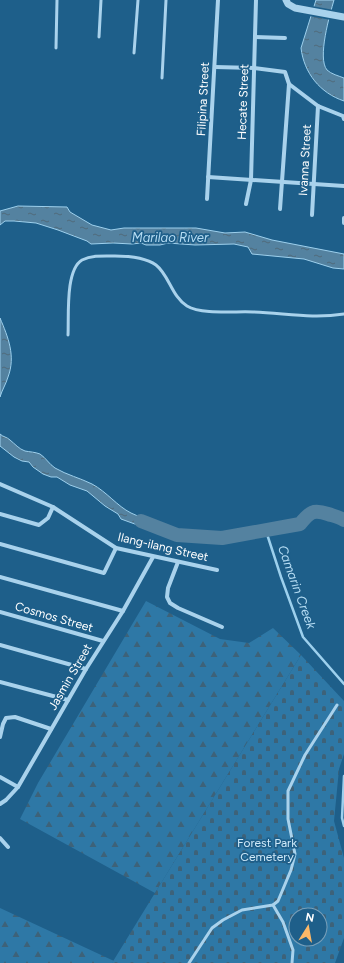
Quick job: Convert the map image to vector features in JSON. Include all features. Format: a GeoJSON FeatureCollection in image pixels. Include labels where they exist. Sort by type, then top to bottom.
{"type":"FeatureCollection","features":[{"type":"Feature","properties":{"kind":"street","name":"Filipina Street"},"geometry":{"type":"LineString","coordinates":[[207,199],[218,0]]}},
{"type":"Feature","properties":{"kind":"street","name":"Hecate Street"},"geometry":{"type":"LineString","coordinates":[[246,204],[251,180],[256,0]]}},
{"type":"Feature","properties":{"kind":"street"},"geometry":{"type":"LineString","coordinates":[[286,0],[288,4],[295,8],[341,17]]}},
{"type":"Feature","properties":{"kind":"street"},"geometry":{"type":"LineString","coordinates":[[255,37],[285,38]]}},
{"type":"Feature","properties":{"kind":"street"},"geometry":{"type":"LineString","coordinates":[[215,67],[254,68],[285,72],[289,84],[280,209]]}},
{"type":"Feature","properties":{"kind":"street"},"geometry":{"type":"LineString","coordinates":[[289,84],[318,106],[342,116],[344,119]]}},
{"type":"Feature","properties":{"kind":"street","name":"Ivanna Street"},"geometry":{"type":"LineString","coordinates":[[312,215],[318,106]]}},
{"type":"Feature","properties":{"kind":"street"},"geometry":{"type":"LineString","coordinates":[[208,177],[344,186]]}},
{"type":"Feature","properties":{"kind":"street"},"geometry":{"type":"LineString","coordinates":[[344,218],[344,223]]}},
{"type":"Feature","properties":{"kind":"street","name":"Ilang-ilang Street"},"geometry":{"type":"LineString","coordinates":[[0,484],[53,507],[116,548],[218,570]]}},
{"type":"Feature","properties":{"kind":"street"},"geometry":{"type":"LineString","coordinates":[[0,514],[40,525],[48,518],[53,507]]}},
{"type":"Feature","properties":{"kind":"street"},"geometry":{"type":"LineString","coordinates":[[0,544],[104,573],[116,548]]}},
{"type":"Feature","properties":{"kind":"street","name":"Jasmin Street"},"geometry":{"type":"LineString","coordinates":[[0,804],[6,800],[18,787],[86,669],[123,611],[153,556]]}},
{"type":"Feature","properties":{"kind":"street"},"geometry":{"type":"LineString","coordinates":[[178,562],[168,588],[167,597],[170,603],[222,627]]}},
{"type":"Feature","properties":{"kind":"street"},"geometry":{"type":"LineString","coordinates":[[0,577],[123,611]]}},
{"type":"Feature","properties":{"kind":"street","name":"Cosmos Street"},"geometry":{"type":"LineString","coordinates":[[0,612],[103,641]]}},
{"type":"Feature","properties":{"kind":"street"},"geometry":{"type":"LineString","coordinates":[[0,645],[86,669]]}},
{"type":"Feature","properties":{"kind":"street"},"geometry":{"type":"LineString","coordinates":[[0,682],[68,700]]}},
{"type":"Feature","properties":{"kind":"street"},"geometry":{"type":"LineString","coordinates":[[0,736],[6,718],[15,717],[51,729]]}},
{"type":"Feature","properties":{"kind":"street"},"geometry":{"type":"LineString","coordinates":[[0,777],[18,787]]}},
{"type":"Feature","properties":{"kind":"street"},"geometry":{"type":"LineString","coordinates":[[0,838],[8,847]]}},
{"type":"Feature","properties":{"kind":"lane"},"geometry":{"type":"LineString","coordinates":[[56,48],[57,0]]}},
{"type":"Feature","properties":{"kind":"lane"},"geometry":{"type":"LineString","coordinates":[[99,37],[101,0]]}},
{"type":"Feature","properties":{"kind":"lane"},"geometry":{"type":"LineString","coordinates":[[134,53],[138,0]]}},
{"type":"Feature","properties":{"kind":"lane"},"geometry":{"type":"LineString","coordinates":[[162,78],[166,0]]}},
{"type":"Feature","properties":{"kind":"lane"},"geometry":{"type":"LineString","coordinates":[[68,335],[70,285],[74,269],[81,261],[92,256],[120,256],[149,261],[157,266],[179,298],[187,306],[200,310],[221,312],[254,312],[306,317],[344,314]]}},
{"type":"Feature","properties":{"kind":"lane"},"geometry":{"type":"LineString","coordinates":[[189,963],[212,928],[223,920],[242,910],[272,905],[278,901],[291,870],[295,854],[288,819],[288,790],[306,755],[337,705]]}},
{"type":"Feature","properties":{"kind":"lane"},"geometry":{"type":"LineString","coordinates":[[272,905],[283,922],[293,950],[292,963]]}},
{"type":"Feature","properties":{"kind":"green space"},"geometry":{"type":"Polygon","coordinates":[[[146,601],[220,639],[249,643],[273,628],[301,655],[155,893],[20,819],[38,783],[146,601]]]}},
{"type":"Feature","properties":{"kind":"green space","name":"Forest Park Cemetery"},"geometry":{"type":"Polygon","coordinates":[[[301,655],[344,701],[344,754],[339,769],[334,821],[344,858],[344,938],[335,963],[112,963],[301,655]]]}},
{"type":"Feature","properties":{"kind":"green space"},"geometry":{"type":"Polygon","coordinates":[[[0,908],[114,961],[112,963],[0,963],[0,908]]]}},
{"type":"Feature","properties":{"kind":"water"},"geometry":{"type":"Polygon","coordinates":[[[316,0],[334,0],[325,36],[323,56],[324,64],[327,70],[344,78],[344,101],[328,93],[315,81],[306,66],[303,57],[301,48],[316,0]]]}},
{"type":"Feature","properties":{"kind":"water","name":"Marilao River"},"geometry":{"type":"Polygon","coordinates":[[[18,206],[67,207],[70,212],[92,225],[111,230],[124,228],[196,228],[225,233],[245,232],[272,240],[344,254],[344,269],[333,268],[304,259],[252,254],[248,247],[234,244],[91,244],[87,241],[36,223],[5,221],[0,225],[0,211],[18,206]]]}},
{"type":"Feature","properties":{"kind":"water"},"geometry":{"type":"Polygon","coordinates":[[[0,318],[10,347],[11,362],[8,377],[0,397],[0,318]]]}},
{"type":"Feature","properties":{"kind":"water"},"geometry":{"type":"Polygon","coordinates":[[[0,434],[25,451],[40,454],[51,465],[64,473],[97,487],[121,507],[131,513],[160,524],[157,532],[121,519],[118,514],[105,506],[87,491],[70,485],[57,477],[51,477],[43,474],[29,462],[22,461],[14,457],[0,446],[0,434]]]}},
{"type":"Feature","properties":{"kind":"pier"},"geometry":{"type":"Polygon","coordinates":[[[312,6],[334,10],[331,20],[309,16],[312,6]]]}},
{"type":"Feature","properties":{"kind":"waterway"},"geometry":{"type":"LineString","coordinates":[[141,521],[177,535],[222,538],[300,524],[309,514],[315,512],[338,517],[344,520]]}},
{"type":"Feature","properties":{"kind":"waterway","name":"Camarin Creek"},"geometry":{"type":"LineString","coordinates":[[266,531],[303,637],[344,684]]}},
{"type":"Feature","properties":{"kind":"waterway","name":"Camarin Creek"},"geometry":{"type":"LineString","coordinates":[[344,776],[342,818],[344,826]]}}]}
